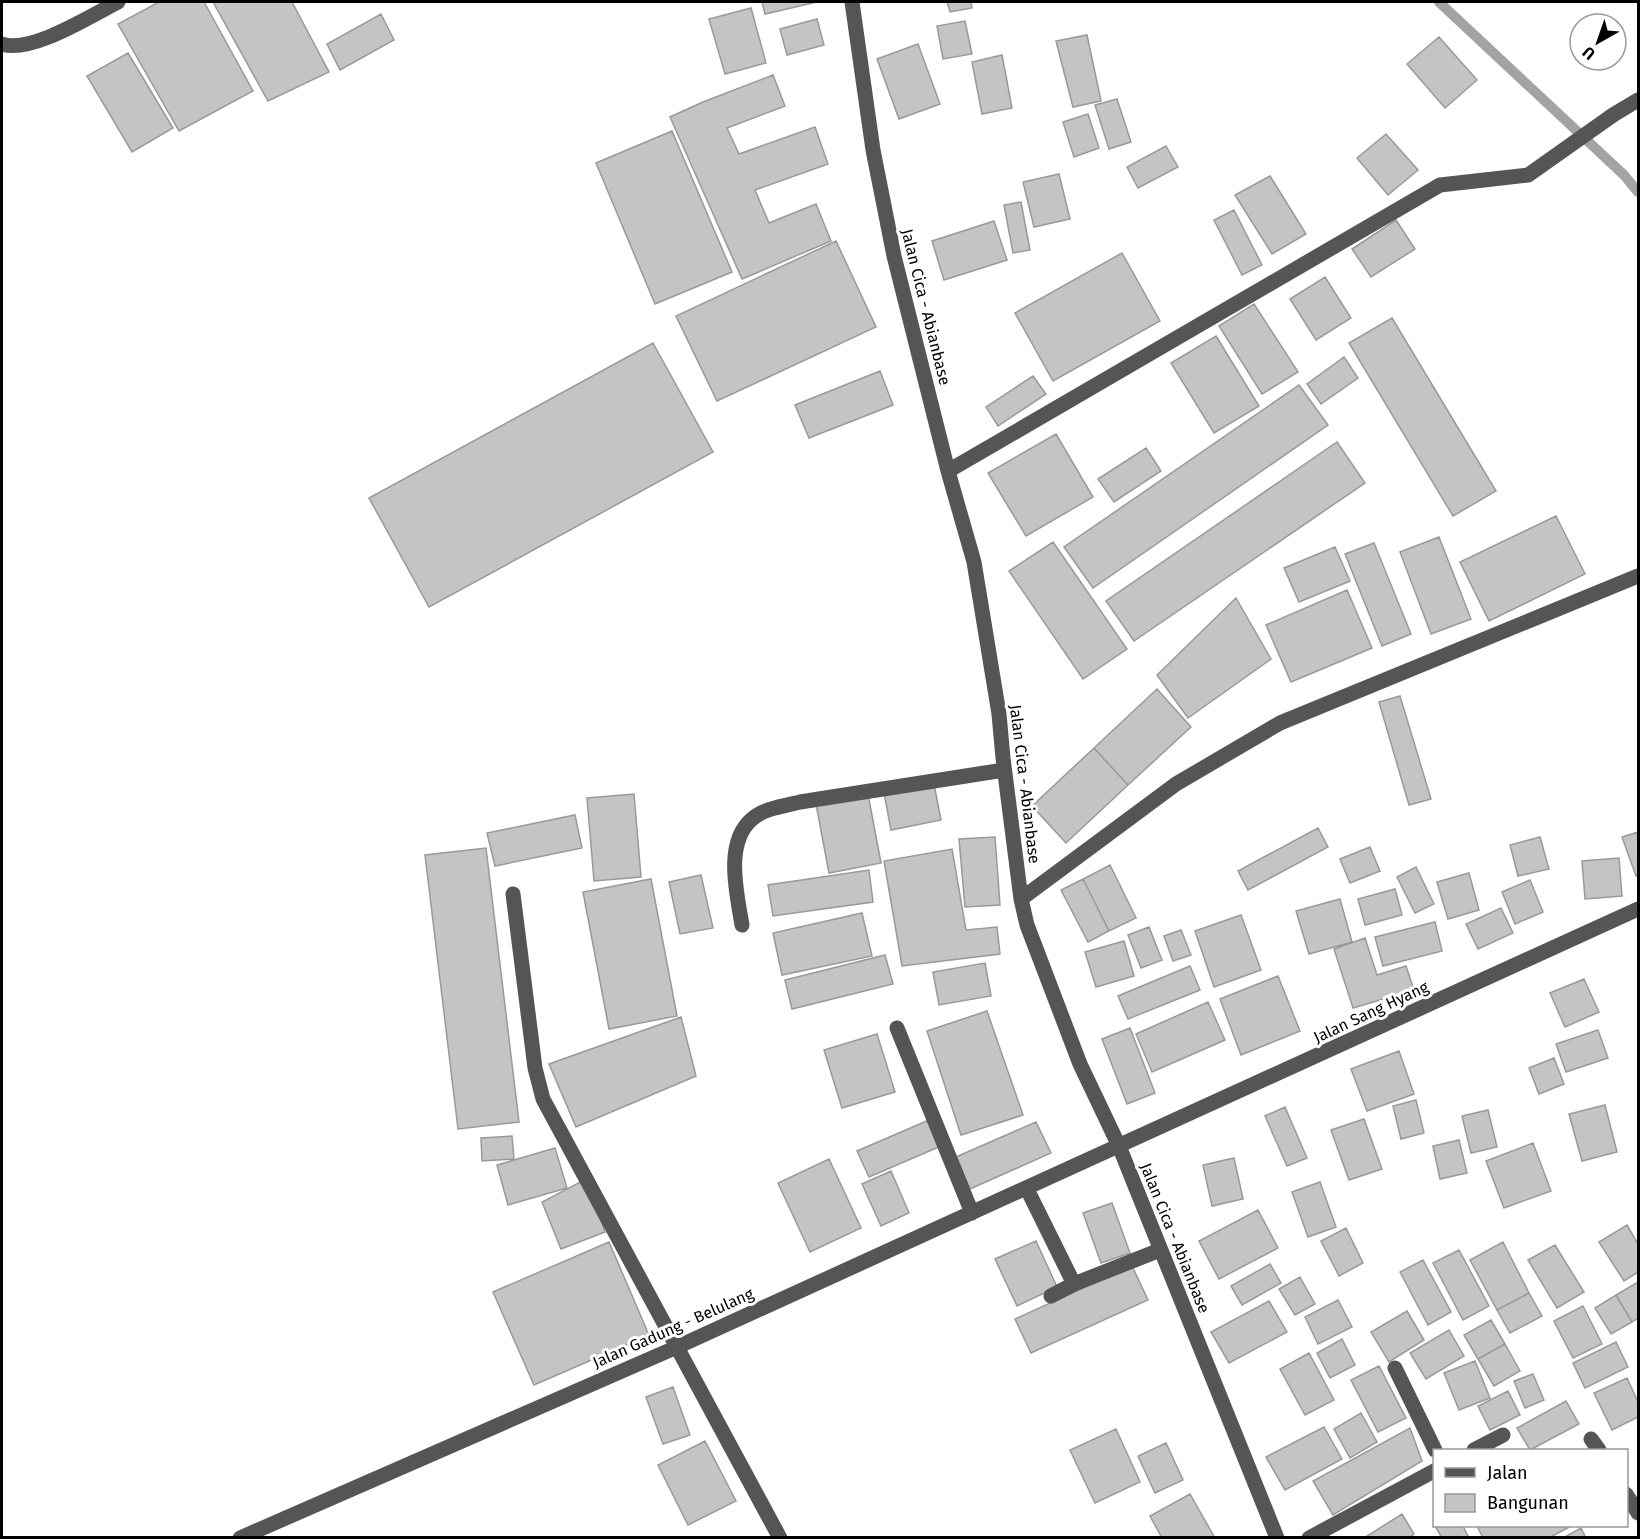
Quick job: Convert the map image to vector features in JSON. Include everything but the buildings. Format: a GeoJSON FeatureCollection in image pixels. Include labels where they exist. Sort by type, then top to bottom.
{"type":"FeatureCollection","features":[{"type":"Feature","properties":{"kind":"street"},"geometry":{"type":"LineString","coordinates":[[2,44],[27,45],[118,2]]}},
{"type":"Feature","properties":{"kind":"street","name":"Jalan Cica - Abianbase"},"geometry":{"type":"LineString","coordinates":[[852,2],[873,150],[894,256],[948,471],[974,562],[999,714],[1004,770],[1027,925],[1080,1064],[1119,1146],[1277,1538]]}},
{"type":"Feature","properties":{"kind":"street"},"geometry":{"type":"LineString","coordinates":[[948,471],[1440,186],[1528,175],[1613,114],[1638,100]]}},
{"type":"Feature","properties":{"kind":"street"},"geometry":{"type":"LineString","coordinates":[[1022,899],[1176,784],[1280,723],[1638,576]]}},
{"type":"Feature","properties":{"kind":"street"},"geometry":{"type":"LineString","coordinates":[[742,925],[736,892],[734,855],[746,826],[757,816],[800,802],[1004,770]]}},
{"type":"Feature","properties":{"kind":"street"},"geometry":{"type":"LineString","coordinates":[[513,894],[535,1068],[543,1099],[780,1538]]}},
{"type":"Feature","properties":{"kind":"street","name":"Jalan Sang Hyang"},"geometry":{"type":"LineString","coordinates":[[1119,1146],[1638,909]]}},
{"type":"Feature","properties":{"kind":"street"},"geometry":{"type":"LineString","coordinates":[[897,1028],[972,1213]]}},
{"type":"Feature","properties":{"kind":"street","name":"Jalan Gadung - Belulang"},"geometry":{"type":"LineString","coordinates":[[240,1538],[677,1347],[1119,1146]]}},
{"type":"Feature","properties":{"kind":"street"},"geometry":{"type":"LineString","coordinates":[[1027,1189],[1074,1284]]}},
{"type":"Feature","properties":{"kind":"street"},"geometry":{"type":"LineString","coordinates":[[1051,1296],[1074,1284],[1160,1250]]}},
{"type":"Feature","properties":{"kind":"street"},"geometry":{"type":"LineString","coordinates":[[1395,1368],[1435,1449]]}},
{"type":"Feature","properties":{"kind":"street"},"geometry":{"type":"LineString","coordinates":[[1476,1449],[1503,1435]]}},
{"type":"Feature","properties":{"kind":"street"},"geometry":{"type":"LineString","coordinates":[[1309,1538],[1433,1473]]}},
{"type":"Feature","properties":{"kind":"street"},"geometry":{"type":"LineString","coordinates":[[1628,1497],[1638,1513]]}},
{"type":"Feature","properties":{"kind":"waterway"},"geometry":{"type":"LineString","coordinates":[[1439,2],[1624,175],[1638,192]]}}]}
